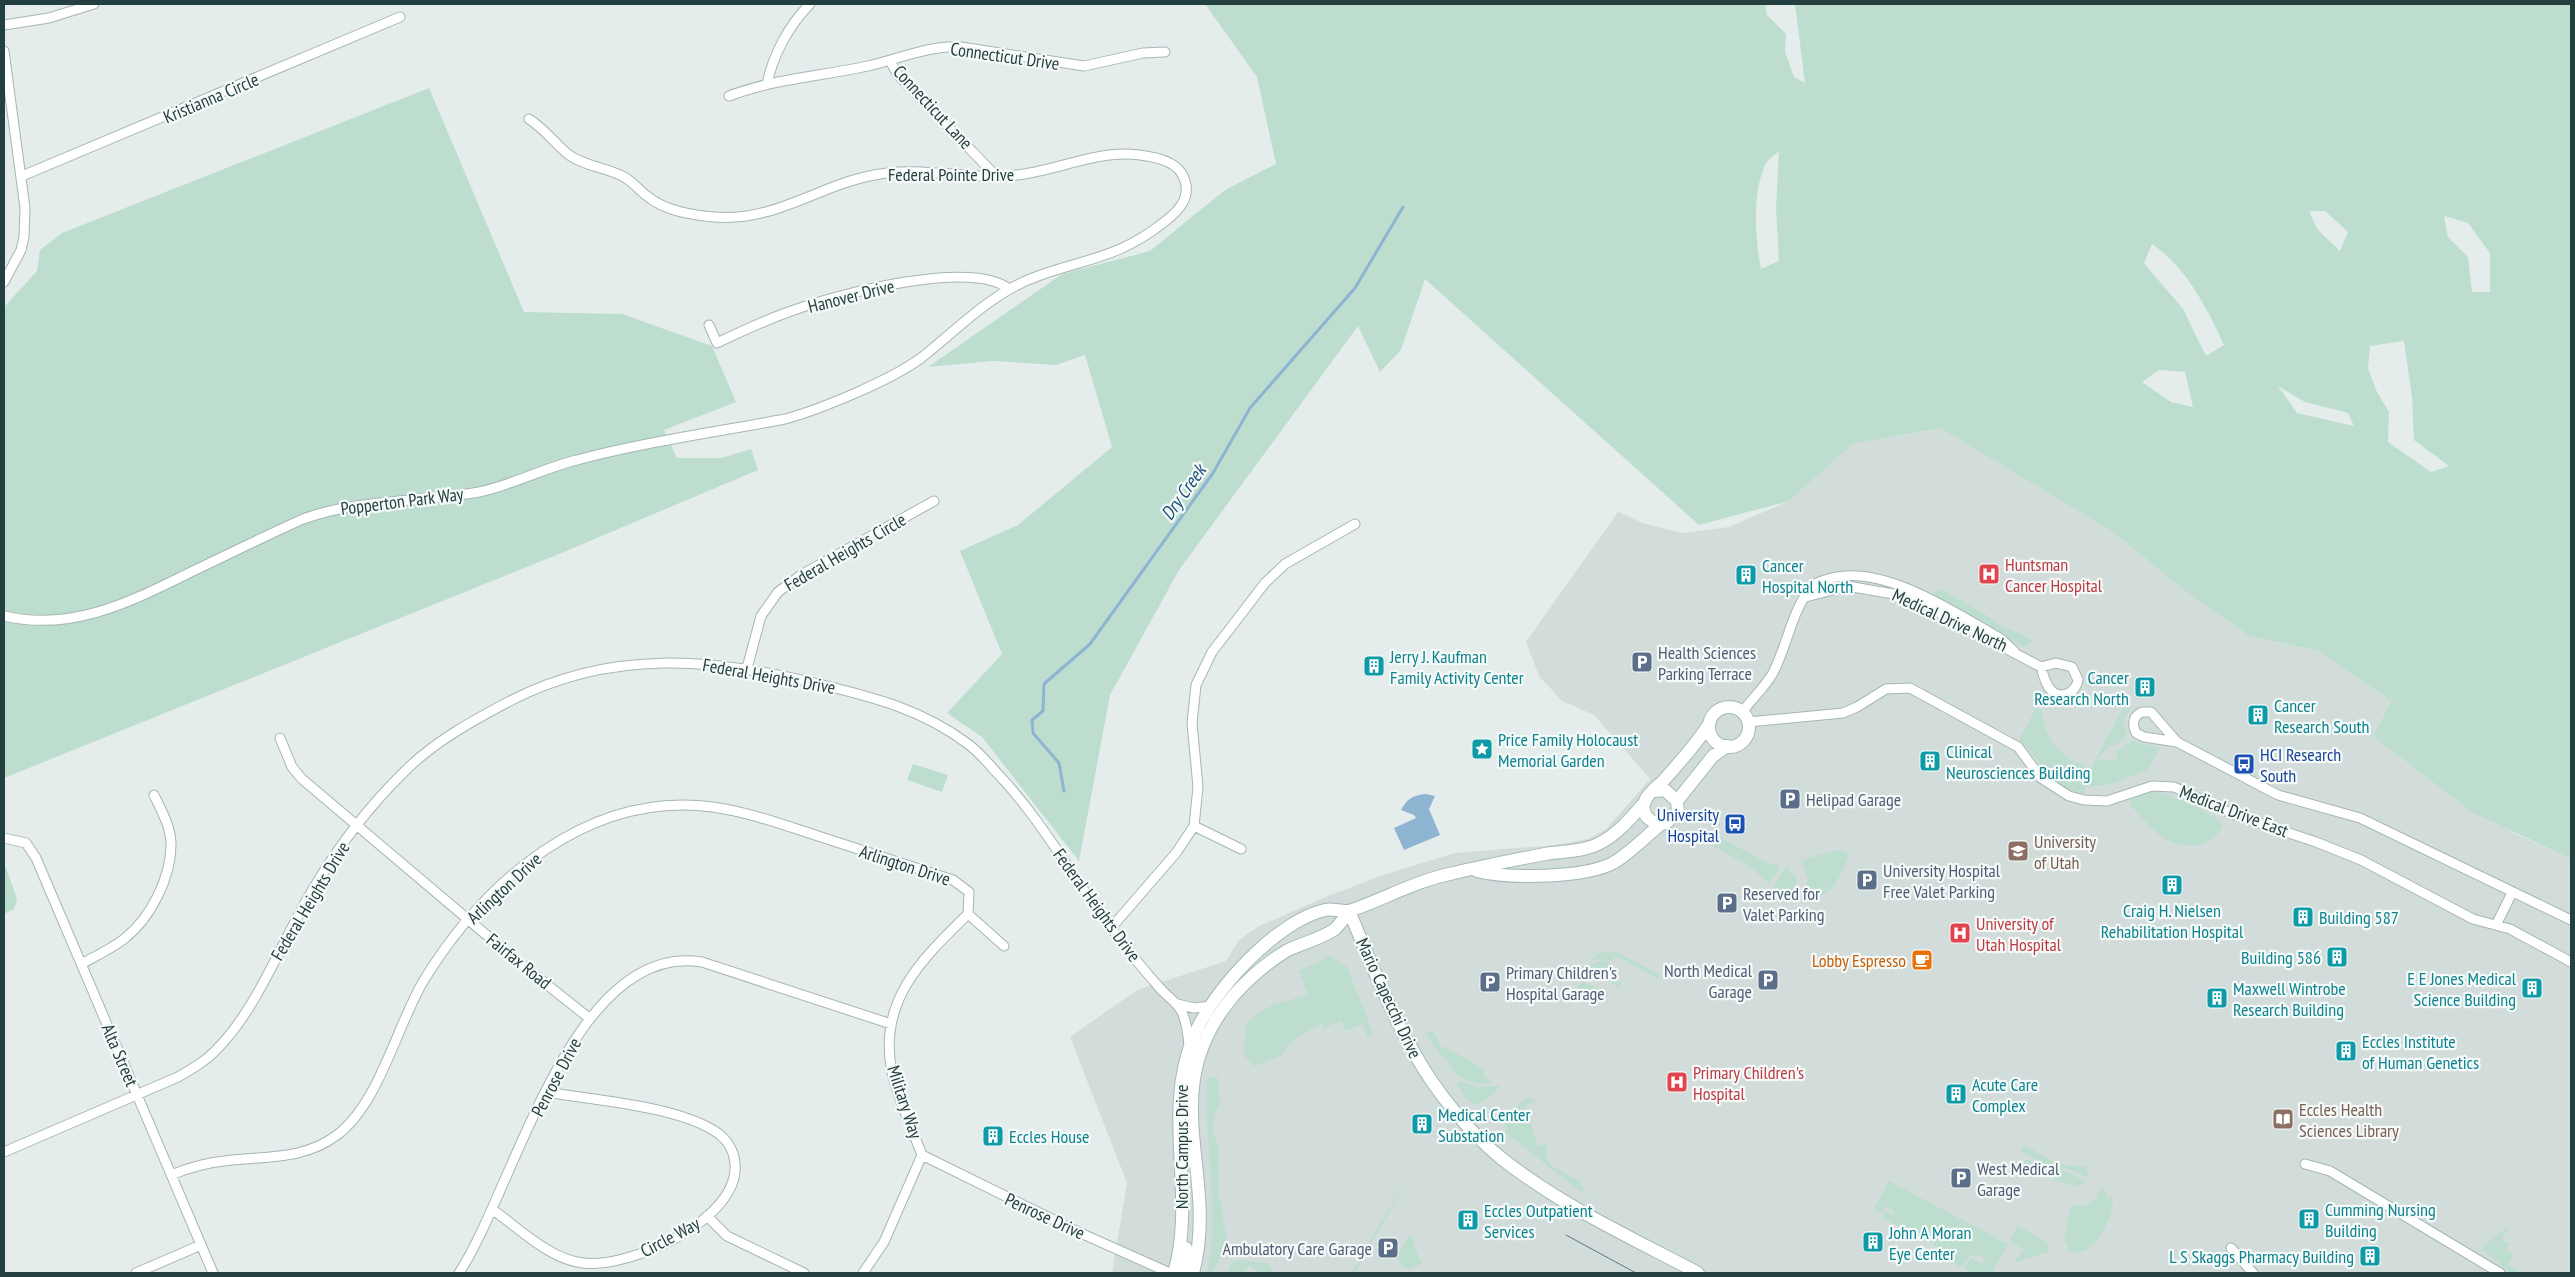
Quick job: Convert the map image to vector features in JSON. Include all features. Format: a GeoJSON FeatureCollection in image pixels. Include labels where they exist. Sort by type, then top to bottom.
{"type":"FeatureCollection","features":[{"type":"Feature","properties":{"kind":"main road"},"geometry":{"type":"LineString","coordinates":[[1644,807],[1646,816],[1658,824],[1666,824],[1675,817],[1668,794],[1712,716],[1719,709],[1729,707],[1745,717],[1744,739],[1733,746],[1718,743],[1712,737],[1709,724]]}},
{"type":"Feature","properties":{"kind":"main road"},"geometry":{"type":"LineString","coordinates":[[1349,911],[1426,880],[1598,845],[1644,807],[1668,794],[1727,746]]}},
{"type":"Feature","properties":{"kind":"main road"},"geometry":{"type":"LineString","coordinates":[[1474,870],[1492,875],[1510,875],[1595,870],[1621,858],[1658,824]]}},
{"type":"Feature","properties":{"kind":"main road","name":"North Campus Drive"},"geometry":{"type":"LineString","coordinates":[[1172,1273],[1180,1247],[1178,1115],[1182,1071],[1189,1048],[1210,1006],[1242,967],[1284,931],[1326,910],[1349,911]]}},
{"type":"Feature","properties":{"kind":"main road","name":"North Campus Drive"},"geometry":{"type":"LineString","coordinates":[[1193,1273],[1199,1225],[1192,1096],[1196,1070],[1204,1044],[1225,1006],[1255,974],[1286,952],[1334,929],[1349,911]]}},
{"type":"Feature","properties":{"kind":"main road","name":"Mario Capecchi Drive"},"geometry":{"type":"LineString","coordinates":[[1349,911],[1387,1000],[1416,1058],[1450,1106],[1477,1135],[1500,1157],[1529,1178],[1600,1221],[1698,1273]]}},
{"type":"Feature","properties":{"kind":"main road"},"geometry":{"type":"LineString","coordinates":[[1181,1226],[1186,1249],[1183,1273]]}},
{"type":"Feature","properties":{"kind":"street"},"geometry":{"type":"LineString","coordinates":[[4,25],[49,18],[94,4]]}},
{"type":"Feature","properties":{"kind":"street"},"geometry":{"type":"LineString","coordinates":[[767,84],[770,69],[790,30],[810,4]]}},
{"type":"Feature","properties":{"kind":"street","name":"Kristianna Circle"},"geometry":{"type":"LineString","coordinates":[[22,176],[400,17]]}},
{"type":"Feature","properties":{"kind":"street","name":"Connecticut Drive"},"geometry":{"type":"LineString","coordinates":[[729,96],[767,84],[818,76],[890,61],[948,46],[1084,66],[1143,53],[1165,52]]}},
{"type":"Feature","properties":{"kind":"street"},"geometry":{"type":"LineString","coordinates":[[4,51],[25,208],[24,237],[16,262],[4,282]]}},
{"type":"Feature","properties":{"kind":"street","name":"Connecticut Lane"},"geometry":{"type":"LineString","coordinates":[[890,61],[898,76],[996,176]]}},
{"type":"Feature","properties":{"kind":"street","name":"Federal Pointe Drive"},"geometry":{"type":"LineString","coordinates":[[529,119],[579,162],[624,177],[645,195],[662,206],[709,216],[743,217],[770,213],[842,183],[888,172],[927,171],[996,176],[1025,174],[1127,154],[1168,162],[1180,170],[1186,184],[1185,201],[1181,208],[1134,244],[1110,255],[1036,277],[1009,289],[905,368],[853,392],[785,419]]}},
{"type":"Feature","properties":{"kind":"street","name":"Hanover Drive"},"geometry":{"type":"LineString","coordinates":[[709,325],[717,343],[794,310],[853,293],[909,282],[971,277],[992,280],[1009,289]]}},
{"type":"Feature","properties":{"kind":"street","name":"Popperton Park Way"},"geometry":{"type":"LineString","coordinates":[[4,616],[25,620],[56,620],[102,612],[133,601],[303,519],[332,510],[359,504],[482,491],[560,464],[596,455],[785,419]]}},
{"type":"Feature","properties":{"kind":"street","name":"Federal Heights Circle"},"geometry":{"type":"LineString","coordinates":[[747,668],[761,616],[778,592],[801,574],[934,501]]}},
{"type":"Feature","properties":{"kind":"street"},"geometry":{"type":"LineString","coordinates":[[1110,928],[1176,854],[1194,826],[1198,787],[1192,723],[1196,685],[1212,652],[1265,583],[1285,564],[1355,524]]}},
{"type":"Feature","properties":{"kind":"street","name":"Medical Drive North"},"geometry":{"type":"LineString","coordinates":[[1745,717],[1773,672],[1797,610],[1813,585],[1840,576],[1896,583],[2001,638],[2014,651],[2041,667]]}},
{"type":"Feature","properties":{"kind":"street","name":"Federal Heights Drive"},"geometry":{"type":"LineString","coordinates":[[4,1152],[138,1096],[199,1065],[216,1050],[233,1031],[309,894],[332,858],[405,771],[429,751],[464,726],[512,700],[561,680],[595,671],[645,663],[688,662],[747,668],[871,696],[914,710],[970,745],[1022,800],[1110,928],[1161,990],[1177,1004],[1187,1026],[1189,1048]]}},
{"type":"Feature","properties":{"kind":"street","name":"Medical Drive East"},"geometry":{"type":"LineString","coordinates":[[1745,717],[1843,712],[1857,707],[1886,689],[1910,688],[2018,746],[2041,778],[2069,796],[2088,801],[2107,801],[2152,786],[2174,787],[2235,815],[2316,842],[2361,860],[2473,919],[2510,929],[2571,962]]}},
{"type":"Feature","properties":{"kind":"street"},"geometry":{"type":"LineString","coordinates":[[2177,742],[2151,712],[2142,712],[2134,719],[2133,726],[2136,733],[2144,737],[2177,742],[2278,795],[2360,818],[2571,920]]}},
{"type":"Feature","properties":{"kind":"street","name":"Fairfax Road"},"geometry":{"type":"LineString","coordinates":[[280,738],[298,775],[468,919],[590,1018]]}},
{"type":"Feature","properties":{"kind":"street"},"geometry":{"type":"LineString","coordinates":[[81,964],[126,938],[140,924],[160,891],[165,877],[171,842],[168,825],[154,796]]}},
{"type":"Feature","properties":{"kind":"street","name":"Arlington Drive"},"geometry":{"type":"LineString","coordinates":[[171,1175],[215,1162],[299,1154],[317,1147],[340,1133],[368,1098],[423,983],[468,919],[516,871],[571,833],[612,816],[633,810],[671,805],[713,807],[750,814],[952,880],[969,892],[968,914]]}},
{"type":"Feature","properties":{"kind":"street"},"geometry":{"type":"LineString","coordinates":[[1194,826],[1242,849]]}},
{"type":"Feature","properties":{"kind":"street","name":"Alta Street"},"geometry":{"type":"LineString","coordinates":[[4,838],[21,840],[29,846],[36,858],[213,1273]]}},
{"type":"Feature","properties":{"kind":"street"},"geometry":{"type":"LineString","coordinates":[[2496,925],[2512,893]]}},
{"type":"Feature","properties":{"kind":"street"},"geometry":{"type":"LineString","coordinates":[[968,914],[1004,946]]}},
{"type":"Feature","properties":{"kind":"street","name":"Military Way"},"geometry":{"type":"LineString","coordinates":[[863,1273],[884,1242],[922,1155],[892,1072],[889,1040],[891,1024],[902,993],[919,965],[968,914]]}},
{"type":"Feature","properties":{"kind":"street","name":"Penrose Drive"},"geometry":{"type":"LineString","coordinates":[[459,1273],[493,1210],[564,1056],[590,1018],[618,989],[643,971],[660,963],[681,960],[702,962],[891,1024]]}},
{"type":"Feature","properties":{"kind":"street"},"geometry":{"type":"LineString","coordinates":[[1177,1004],[1194,1008],[1210,1006]]}},
{"type":"Feature","properties":{"kind":"street","name":"Circle Way"},"geometry":{"type":"LineString","coordinates":[[493,1210],[553,1252],[573,1261],[585,1263],[613,1261],[642,1253],[673,1239],[708,1216],[729,1193],[735,1175],[734,1158],[731,1150],[720,1135],[701,1125],[666,1113],[546,1092]]}},
{"type":"Feature","properties":{"kind":"street","name":"Penrose Drive"},"geometry":{"type":"LineString","coordinates":[[922,1155],[1076,1232],[1172,1273]]}},
{"type":"Feature","properties":{"kind":"street"},"geometry":{"type":"LineString","coordinates":[[2305,1164],[2330,1172],[2500,1273]]}},
{"type":"Feature","properties":{"kind":"street"},"geometry":{"type":"LineString","coordinates":[[708,1216],[727,1236],[804,1273]]}},
{"type":"Feature","properties":{"kind":"street"},"geometry":{"type":"LineString","coordinates":[[136,1273],[201,1245]]}},
{"type":"Feature","properties":{"kind":"street"},"geometry":{"type":"LineString","coordinates":[[2231,1248],[2253,1273]]}},
{"type":"Feature","properties":{"kind":"shaded area","name":"University of Utah"},"geometry":{"type":"Polygon","coordinates":[[[1940,428],[2113,532],[2181,588],[2249,636],[2319,651],[2391,701],[2373,735],[2514,833],[2571,859],[2571,1273],[1112,1273],[1127,1183],[1070,1037],[1137,990],[1226,961],[1239,940],[1259,926],[1328,896],[1386,874],[1455,853],[1554,845],[1588,839],[1606,829],[1650,779],[1594,715],[1562,701],[1539,676],[1526,642],[1618,512],[1643,523],[1682,533],[1729,527],[1789,501],[1853,444],[1940,428]]]}},
{"type":"Feature","properties":{"kind":"green space"},"geometry":{"type":"Polygon","coordinates":[[[1205,4],[1765,4],[1767,15],[1786,34],[1785,52],[1794,77],[1805,83],[1795,4],[2571,4],[2571,859],[2472,812],[2373,736],[2391,701],[2319,651],[2249,636],[2181,588],[2113,532],[1940,428],[1853,444],[1789,501],[1699,525],[1425,279],[1401,350],[1380,372],[1358,326],[1179,570],[1110,695],[1079,861],[982,737],[947,713],[1002,654],[960,551],[1018,525],[1112,447],[1085,355],[1056,365],[993,361],[928,367],[1062,274],[1150,251],[1225,190],[1276,164],[1257,77],[1205,4]],[[1779,151],[1765,165],[1761,177],[1756,203],[1756,230],[1761,269],[1779,261],[1776,208],[1779,151]],[[2309,211],[2317,229],[2340,251],[2348,232],[2325,211],[2309,211]],[[2444,216],[2448,237],[2468,257],[2472,292],[2490,292],[2490,253],[2468,223],[2444,216]],[[2152,244],[2144,263],[2183,309],[2206,356],[2224,345],[2203,303],[2186,277],[2176,265],[2152,244]],[[2404,341],[2370,346],[2368,368],[2377,392],[2389,412],[2388,442],[2431,472],[2449,466],[2414,440],[2412,397],[2404,341]],[[2159,370],[2142,382],[2171,402],[2193,407],[2185,372],[2159,370]],[[2278,386],[2297,413],[2354,426],[2348,413],[2305,402],[2278,386]]]}},
{"type":"Feature","properties":{"kind":"green space"},"geometry":{"type":"Polygon","coordinates":[[[429,88],[524,312],[622,314],[712,346],[736,402],[664,430],[677,458],[722,458],[751,449],[758,470],[559,554],[4,778],[4,307],[37,271],[40,250],[62,233],[429,88]]]}},
{"type":"Feature","properties":{"kind":"green space"},"geometry":{"type":"Polygon","coordinates":[[[1940,589],[1985,614],[1996,623],[2033,640],[2024,647],[1938,600],[1933,593],[1940,589]]]}},
{"type":"Feature","properties":{"kind":"green space"},"geometry":{"type":"Polygon","coordinates":[[[2124,706],[2130,709],[2123,721],[2127,736],[2119,744],[2109,746],[2096,759],[2124,706]]]}},
{"type":"Feature","properties":{"kind":"green space"},"geometry":{"type":"Polygon","coordinates":[[[2036,708],[2042,711],[2047,731],[2057,748],[2072,760],[2092,768],[2095,760],[2118,759],[2116,751],[2133,741],[2160,748],[2147,770],[2111,784],[2086,787],[2084,794],[2070,790],[2052,779],[2019,740],[2036,708]]]}},
{"type":"Feature","properties":{"kind":"green space"},"geometry":{"type":"Polygon","coordinates":[[[913,764],[948,775],[942,792],[907,780],[913,764]]]}},
{"type":"Feature","properties":{"kind":"green space"},"geometry":{"type":"Polygon","coordinates":[[[2154,791],[2181,800],[2215,817],[2223,825],[2218,834],[2203,844],[2193,845],[2174,843],[2165,839],[2150,827],[2130,805],[2130,800],[2144,793],[2154,791]]]}},
{"type":"Feature","properties":{"kind":"green space"},"geometry":{"type":"Polygon","coordinates":[[[1708,831],[1768,863],[1778,865],[1780,869],[1768,883],[1754,870],[1704,839],[1708,831]]]}},
{"type":"Feature","properties":{"kind":"green space"},"geometry":{"type":"Polygon","coordinates":[[[1839,850],[1846,851],[1848,856],[1837,881],[1827,893],[1812,900],[1802,902],[1808,879],[1802,863],[1804,859],[1839,850]]]}},
{"type":"Feature","properties":{"kind":"green space"},"geometry":{"type":"Polygon","coordinates":[[[4,862],[17,899],[14,909],[4,914],[4,862]]]}},
{"type":"Feature","properties":{"kind":"green space"},"geometry":{"type":"Polygon","coordinates":[[[1786,867],[1795,875],[1797,881],[1792,893],[1786,895],[1773,888],[1786,867]]]}},
{"type":"Feature","properties":{"kind":"green space"},"geometry":{"type":"Polygon","coordinates":[[[1614,951],[1659,974],[1659,979],[1616,956],[1613,961],[1595,959],[1587,966],[1597,953],[1614,951]]]}},
{"type":"Feature","properties":{"kind":"green space"},"geometry":{"type":"Polygon","coordinates":[[[1330,956],[1347,967],[1374,1035],[1368,1038],[1362,1024],[1346,1031],[1341,1021],[1324,1028],[1321,1024],[1297,1037],[1281,1055],[1253,1066],[1243,1054],[1246,1027],[1249,1020],[1268,1007],[1308,994],[1299,971],[1330,956]]]}},
{"type":"Feature","properties":{"kind":"green space"},"geometry":{"type":"Polygon","coordinates":[[[1603,960],[1611,964],[1606,975],[1621,983],[1618,987],[1588,970],[1592,964],[1603,960]]]}},
{"type":"Feature","properties":{"kind":"green space"},"geometry":{"type":"Polygon","coordinates":[[[1583,981],[1609,994],[1605,1001],[1601,998],[1595,1008],[1587,1004],[1577,991],[1578,986],[1583,981]]]}},
{"type":"Feature","properties":{"kind":"green space"},"geometry":{"type":"Polygon","coordinates":[[[1432,1030],[1442,1048],[1445,1047],[1484,1069],[1483,1074],[1492,1083],[1473,1082],[1457,1074],[1448,1064],[1450,1063],[1448,1060],[1446,1061],[1425,1034],[1432,1030]]]}},
{"type":"Feature","properties":{"kind":"green space"},"geometry":{"type":"Polygon","coordinates":[[[1217,1076],[1220,1103],[1214,1116],[1212,1129],[1219,1148],[1218,1188],[1227,1241],[1223,1254],[1211,1273],[1207,1273],[1211,1250],[1212,1201],[1206,1103],[1207,1079],[1217,1076]]]}},
{"type":"Feature","properties":{"kind":"green space"},"geometry":{"type":"Polygon","coordinates":[[[1461,1081],[1478,1087],[1501,1086],[1482,1103],[1477,1104],[1472,1103],[1463,1094],[1457,1084],[1461,1081]]]}},
{"type":"Feature","properties":{"kind":"green space"},"geometry":{"type":"Polygon","coordinates":[[[1532,1098],[1535,1102],[1525,1105],[1538,1146],[1547,1144],[1546,1154],[1549,1162],[1559,1171],[1577,1180],[1585,1192],[1602,1201],[1578,1190],[1505,1132],[1505,1120],[1521,1102],[1532,1098]]]}},
{"type":"Feature","properties":{"kind":"green space"},"geometry":{"type":"Polygon","coordinates":[[[2025,1145],[2058,1164],[2086,1167],[2089,1178],[2075,1171],[2042,1163],[2021,1151],[2025,1145]]]}},
{"type":"Feature","properties":{"kind":"green space"},"geometry":{"type":"Polygon","coordinates":[[[2026,1159],[2072,1174],[2086,1182],[2073,1186],[2065,1184],[2029,1164],[2020,1178],[2017,1176],[2026,1159]]]}},
{"type":"Feature","properties":{"kind":"green space"},"geometry":{"type":"Polygon","coordinates":[[[1418,1161],[1355,1273],[1351,1273],[1418,1161]]]}},
{"type":"Feature","properties":{"kind":"green space"},"geometry":{"type":"Polygon","coordinates":[[[1889,1181],[2008,1244],[1992,1273],[1972,1273],[1963,1268],[1971,1258],[1982,1264],[1985,1259],[1976,1254],[1974,1257],[1971,1255],[1960,1267],[1924,1236],[1892,1223],[1882,1216],[1885,1212],[1892,1215],[1894,1211],[1886,1206],[1880,1214],[1874,1209],[1889,1181]]]}},
{"type":"Feature","properties":{"kind":"green space"},"geometry":{"type":"Polygon","coordinates":[[[2105,1190],[2108,1198],[2113,1196],[2113,1205],[2106,1226],[2100,1236],[2084,1251],[2075,1253],[2066,1250],[2068,1247],[2064,1240],[2071,1206],[2087,1205],[2097,1198],[2097,1193],[2105,1190]]]}},
{"type":"Feature","properties":{"kind":"green space"},"geometry":{"type":"Polygon","coordinates":[[[2017,1225],[2046,1242],[2049,1247],[2048,1252],[2017,1262],[2015,1260],[2024,1249],[2010,1242],[2017,1225]]]}},
{"type":"Feature","properties":{"kind":"green space"},"geometry":{"type":"Polygon","coordinates":[[[2506,1228],[2507,1230],[2502,1240],[2509,1243],[2506,1251],[2513,1255],[2507,1265],[2521,1273],[2510,1273],[2481,1248],[2506,1228]]]}},
{"type":"Feature","properties":{"kind":"green space"},"geometry":{"type":"Polygon","coordinates":[[[1409,1234],[1413,1236],[1414,1246],[1422,1264],[1408,1269],[1403,1267],[1397,1258],[1409,1234]]]}},
{"type":"Feature","properties":{"kind":"green space"},"geometry":{"type":"Polygon","coordinates":[[[1240,1260],[1268,1263],[1273,1273],[1259,1273],[1250,1265],[1243,1273],[1227,1273],[1231,1264],[1240,1260]]]}},
{"type":"Feature","properties":{"kind":"water"},"geometry":{"type":"Polygon","coordinates":[[[1426,794],[1435,796],[1429,809],[1440,835],[1404,850],[1394,828],[1416,818],[1414,815],[1401,810],[1411,798],[1426,794]]]}},
{"type":"Feature","properties":{"kind":"waterway","name":"Dry Creek"},"geometry":{"type":"LineString","coordinates":[[1064,791],[1059,763],[1033,733],[1032,720],[1043,711],[1044,684],[1090,644],[1213,473],[1250,408],[1355,288],[1403,207]]}},
{"type":"Feature","properties":{"kind":"tram line"},"geometry":{"type":"LineString","coordinates":[[1566,1235],[1636,1273]]}},
{"type":"Feature","properties":{"kind":"place","name":"Huntsman Cancer Hospital"},"geometry":{"type":"Point","coordinates":[1989,574]}},
{"type":"Feature","properties":{"kind":"place","name":"Cancer Hospital North"},"geometry":{"type":"Point","coordinates":[1746,575]}},
{"type":"Feature","properties":{"kind":"place","name":"Health Sciences Parking Terrace"},"geometry":{"type":"Point","coordinates":[1642,662]}},
{"type":"Feature","properties":{"kind":"place","name":"Jerry J. Kaufman Family Activity Center"},"geometry":{"type":"Point","coordinates":[1374,666]}},
{"type":"Feature","properties":{"kind":"place","name":"Cancer Research North"},"geometry":{"type":"Point","coordinates":[2145,687]}},
{"type":"Feature","properties":{"kind":"place","name":"Cancer Research South"},"geometry":{"type":"Point","coordinates":[2258,715]}},
{"type":"Feature","properties":{"kind":"place","name":"Price Family Holocaust Memorial Garden"},"geometry":{"type":"Point","coordinates":[1482,749]}},
{"type":"Feature","properties":{"kind":"place","name":"Clinical Neurosciences Building"},"geometry":{"type":"Point","coordinates":[1930,761]}},
{"type":"Feature","properties":{"kind":"place","name":"HCI Research South"},"geometry":{"type":"Point","coordinates":[2244,764]}},
{"type":"Feature","properties":{"kind":"place","name":"Helipad Garage"},"geometry":{"type":"Point","coordinates":[1790,799]}},
{"type":"Feature","properties":{"kind":"place","name":"University Hospital"},"geometry":{"type":"Point","coordinates":[1735,824]}},
{"type":"Feature","properties":{"kind":"place","name":"University of Utah"},"geometry":{"type":"Point","coordinates":[2018,851]}},
{"type":"Feature","properties":{"kind":"place","name":"University Hospital Free Valet Parking"},"geometry":{"type":"Point","coordinates":[1867,880]}},
{"type":"Feature","properties":{"kind":"place","name":"Craig H. Nielsen Rehabilitation Hospital"},"geometry":{"type":"Point","coordinates":[2172,885]}},
{"type":"Feature","properties":{"kind":"place","name":"Reserved for Valet Parking"},"geometry":{"type":"Point","coordinates":[1727,903]}},
{"type":"Feature","properties":{"kind":"place","name":"Building 587"},"geometry":{"type":"Point","coordinates":[2303,917]}},
{"type":"Feature","properties":{"kind":"place","name":"University of Utah Hospital"},"geometry":{"type":"Point","coordinates":[1960,933]}},
{"type":"Feature","properties":{"kind":"place","name":"Building 586"},"geometry":{"type":"Point","coordinates":[2337,957]}},
{"type":"Feature","properties":{"kind":"place","name":"Lobby Espresso"},"geometry":{"type":"Point","coordinates":[1922,960]}},
{"type":"Feature","properties":{"kind":"place","name":"North Medical Garage"},"geometry":{"type":"Point","coordinates":[1768,980]}},
{"type":"Feature","properties":{"kind":"place","name":"Primary Children's Hospital Garage"},"geometry":{"type":"Point","coordinates":[1490,982]}},
{"type":"Feature","properties":{"kind":"place","name":"E E Jones Medical Science Building"},"geometry":{"type":"Point","coordinates":[2532,988]}},
{"type":"Feature","properties":{"kind":"place","name":"Maxwell Wintrobe Research Building"},"geometry":{"type":"Point","coordinates":[2217,998]}},
{"type":"Feature","properties":{"kind":"place","name":"Eccles Institute of Human Genetics"},"geometry":{"type":"Point","coordinates":[2346,1051]}},
{"type":"Feature","properties":{"kind":"place","name":"Primary Children's Hospital"},"geometry":{"type":"Point","coordinates":[1677,1082]}},
{"type":"Feature","properties":{"kind":"place","name":"Acute Care Complex"},"geometry":{"type":"Point","coordinates":[1956,1094]}},
{"type":"Feature","properties":{"kind":"place","name":"Eccles Health Sciences Library"},"geometry":{"type":"Point","coordinates":[2283,1119]}},
{"type":"Feature","properties":{"kind":"place","name":"Medical Center Substation"},"geometry":{"type":"Point","coordinates":[1422,1124]}},
{"type":"Feature","properties":{"kind":"place","name":"Eccles House"},"geometry":{"type":"Point","coordinates":[993,1136]}},
{"type":"Feature","properties":{"kind":"place","name":"West Medical Garage"},"geometry":{"type":"Point","coordinates":[1961,1178]}},
{"type":"Feature","properties":{"kind":"place","name":"Cumming Nursing Building"},"geometry":{"type":"Point","coordinates":[2309,1219]}},
{"type":"Feature","properties":{"kind":"place","name":"Eccles Outpatient Services"},"geometry":{"type":"Point","coordinates":[1468,1220]}},
{"type":"Feature","properties":{"kind":"place","name":"John A Moran Eye Center"},"geometry":{"type":"Point","coordinates":[1873,1242]}},
{"type":"Feature","properties":{"kind":"place","name":"Ambulatory Care Garage"},"geometry":{"type":"Point","coordinates":[1388,1248]}},
{"type":"Feature","properties":{"kind":"place","name":"L S Skaggs Pharmacy Building"},"geometry":{"type":"Point","coordinates":[2370,1256]}}]}
